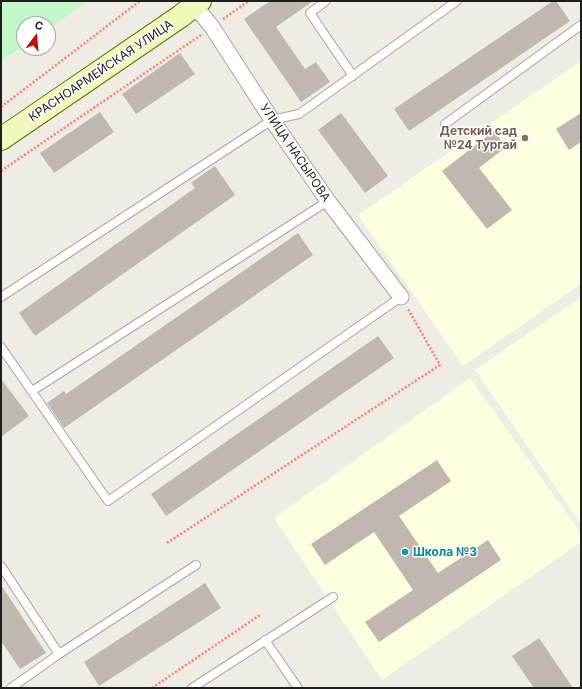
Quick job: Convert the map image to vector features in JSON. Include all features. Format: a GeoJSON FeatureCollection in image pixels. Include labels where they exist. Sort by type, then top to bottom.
{"type":"FeatureCollection","features":[{"type":"Feature","properties":{"kind":"street","name":"УЛИЦА НАСЫРОВА"},"geometry":{"type":"LineString","coordinates":[[197,3],[272,120],[328,201],[401,296]]}},
{"type":"Feature","properties":{"kind":"street","name":"КРАСНОАРМЕЙСКАЯ УЛИЦА"},"geometry":{"type":"LineString","coordinates":[[1,139],[181,16],[197,3]]}},
{"type":"Feature","properties":{"kind":"lane"},"geometry":{"type":"LineString","coordinates":[[326,1],[310,13],[352,76]]}},
{"type":"Feature","properties":{"kind":"lane"},"geometry":{"type":"LineString","coordinates":[[1,297],[272,120],[299,114],[457,1]]}},
{"type":"Feature","properties":{"kind":"lane"},"geometry":{"type":"LineString","coordinates":[[445,124],[581,25]]}},
{"type":"Feature","properties":{"kind":"lane"},"geometry":{"type":"LineString","coordinates":[[32,391],[328,201]]}},
{"type":"Feature","properties":{"kind":"lane"},"geometry":{"type":"LineString","coordinates":[[1,347],[108,501],[401,296]]}},
{"type":"Feature","properties":{"kind":"lane"},"geometry":{"type":"LineString","coordinates":[[11,688],[59,654],[196,565]]}},
{"type":"Feature","properties":{"kind":"lane"},"geometry":{"type":"LineString","coordinates":[[1,566],[59,654]]}},
{"type":"Feature","properties":{"kind":"lane"},"geometry":{"type":"LineString","coordinates":[[192,688],[333,597]]}},
{"type":"Feature","properties":{"kind":"lane"},"geometry":{"type":"LineString","coordinates":[[265,640],[298,688]]}},
{"type":"Feature","properties":{"kind":"path"},"geometry":{"type":"LineString","coordinates":[[1,107],[140,1]]}},
{"type":"Feature","properties":{"kind":"path"},"geometry":{"type":"LineString","coordinates":[[1,171],[249,1]]}},
{"type":"Feature","properties":{"kind":"path"},"geometry":{"type":"LineString","coordinates":[[168,543],[440,365],[401,296]]}},
{"type":"Feature","properties":{"kind":"path"},"geometry":{"type":"LineString","coordinates":[[152,688],[260,616]]}},
{"type":"Feature","properties":{"kind":"shaded area","name":"Детский сад №24 Тургай"},"geometry":{"type":"Polygon","coordinates":[[[581,61],[581,284],[463,366],[358,215],[581,61]]]}},
{"type":"Feature","properties":{"kind":"shaded area"},"geometry":{"type":"Polygon","coordinates":[[[581,297],[581,524],[475,370],[581,297]]]}},
{"type":"Feature","properties":{"kind":"shaded area"},"geometry":{"type":"Polygon","coordinates":[[[470,378],[581,533],[581,542],[382,680],[274,518],[470,378]]]}},
{"type":"Feature","properties":{"kind":"green space"},"geometry":{"type":"Polygon","coordinates":[[[1,1],[88,1],[56,23],[56,16],[16,16],[16,51],[1,61],[1,1]]]}},
{"type":"Feature","properties":{"kind":"building"},"geometry":{"type":"Polygon","coordinates":[[[270,1],[313,1],[276,27],[305,69],[316,62],[330,82],[301,102],[244,19],[270,1]]]}},
{"type":"Feature","properties":{"kind":"building"},"geometry":{"type":"Polygon","coordinates":[[[553,1],[556,1],[570,21],[409,131],[394,109],[553,1]]]}},
{"type":"Feature","properties":{"kind":"building"},"geometry":{"type":"Polygon","coordinates":[[[180,53],[195,74],[136,114],[122,94],[180,53]]]}},
{"type":"Feature","properties":{"kind":"building"},"geometry":{"type":"Polygon","coordinates":[[[100,112],[114,132],[54,173],[40,153],[100,112]]]}},
{"type":"Feature","properties":{"kind":"building"},"geometry":{"type":"Polygon","coordinates":[[[341,113],[388,176],[365,193],[318,130],[341,113]]]}},
{"type":"Feature","properties":{"kind":"building"},"geometry":{"type":"Polygon","coordinates":[[[581,113],[581,142],[569,150],[556,129],[581,113]]]}},
{"type":"Feature","properties":{"kind":"building"},"geometry":{"type":"Polygon","coordinates":[[[494,131],[506,147],[479,168],[512,210],[487,229],[442,171],[494,131]]]}},
{"type":"Feature","properties":{"kind":"building"},"geometry":{"type":"Polygon","coordinates":[[[215,166],[235,195],[35,336],[19,313],[195,188],[191,183],[215,166]]]}},
{"type":"Feature","properties":{"kind":"building"},"geometry":{"type":"Polygon","coordinates":[[[298,233],[313,255],[64,428],[47,403],[64,391],[66,394],[298,233]]]}},
{"type":"Feature","properties":{"kind":"building"},"geometry":{"type":"Polygon","coordinates":[[[378,336],[394,358],[166,516],[151,494],[378,336]]]}},
{"type":"Feature","properties":{"kind":"building"},"geometry":{"type":"Polygon","coordinates":[[[1,379],[29,416],[1,437],[1,379]]]}},
{"type":"Feature","properties":{"kind":"building","name":"Школа №3"},"geometry":{"type":"Polygon","coordinates":[[[437,460],[451,481],[399,516],[438,573],[488,540],[501,560],[379,642],[365,622],[413,590],[374,532],[325,565],[311,544],[437,460]]]}},
{"type":"Feature","properties":{"kind":"building"},"geometry":{"type":"Polygon","coordinates":[[[205,583],[221,608],[99,686],[84,662],[205,583]]]}},
{"type":"Feature","properties":{"kind":"building"},"geometry":{"type":"Polygon","coordinates":[[[1,585],[46,653],[20,669],[1,641],[1,585]]]}},
{"type":"Feature","properties":{"kind":"building"},"geometry":{"type":"Polygon","coordinates":[[[539,638],[573,688],[534,688],[512,656],[539,638]]]}},
{"type":"Feature","properties":{"kind":"place","name":"Детский сад №24 Тургай"},"geometry":{"type":"Point","coordinates":[525,138]}},
{"type":"Feature","properties":{"kind":"place","name":"Школа №3"},"geometry":{"type":"Point","coordinates":[405,552]}}]}
